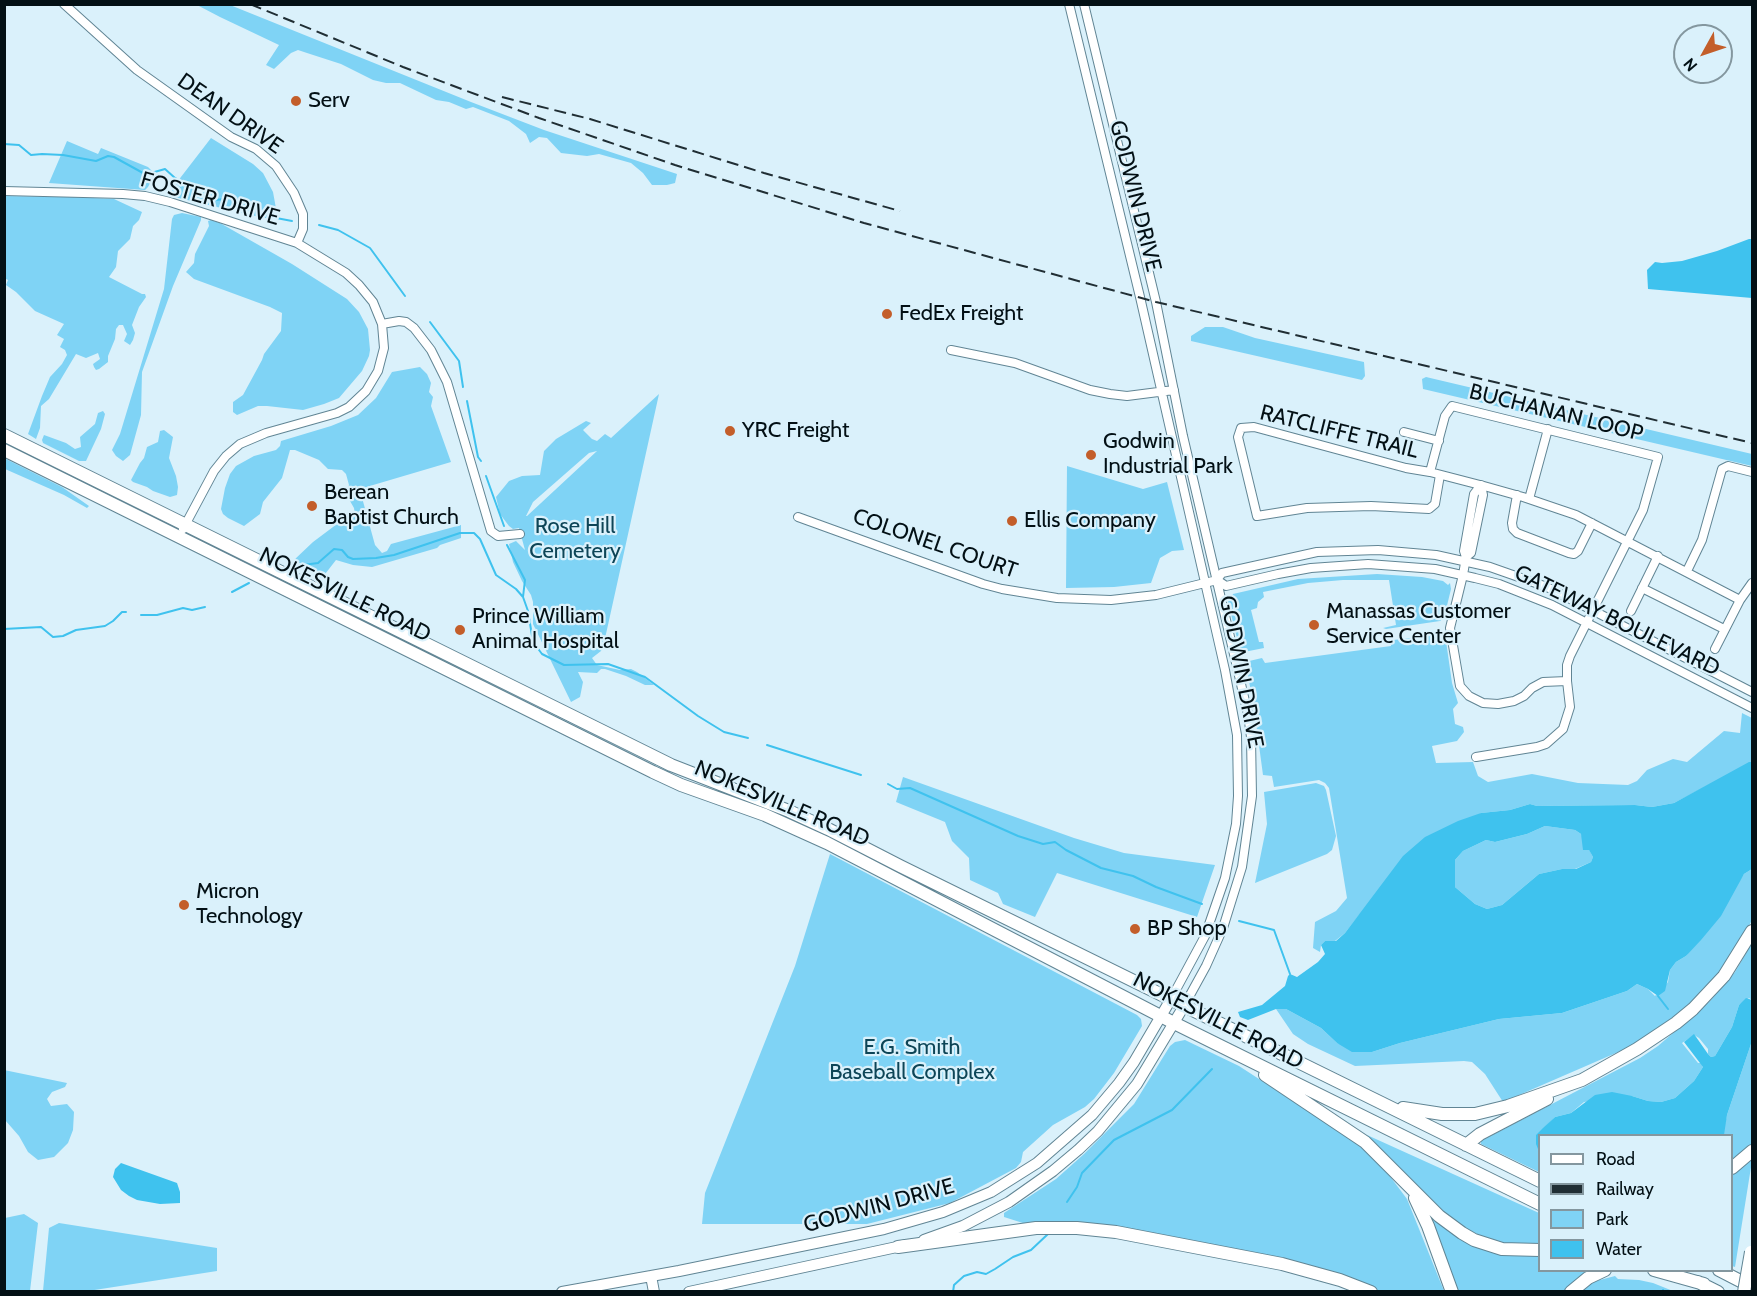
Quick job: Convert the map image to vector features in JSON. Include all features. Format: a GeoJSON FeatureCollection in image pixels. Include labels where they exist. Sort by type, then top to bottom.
{"type":"FeatureCollection","features":[{"type":"Feature","properties":{"kind":"highway","name":"NOKESVILLE ROAD"},"geometry":{"type":"LineString","coordinates":[[4,435],[671,765],[789,811],[828,829],[1538,1181]]}},
{"type":"Feature","properties":{"kind":"highway","name":"NOKESVILLE ROAD"},"geometry":{"type":"LineString","coordinates":[[4,450],[653,772],[765,815],[827,843],[1241,1057],[1538,1203]]}},
{"type":"Feature","properties":{"kind":"highway"},"geometry":{"type":"LineString","coordinates":[[1466,1145],[1480,1134],[1637,1050],[1676,1023],[1693,1009],[1724,976],[1752,931]]}},
{"type":"Feature","properties":{"kind":"highway"},"geometry":{"type":"LineString","coordinates":[[1241,1057],[1281,1087],[1352,1132],[1374,1150],[1439,1216],[1474,1240],[1503,1249],[1538,1250]]}},
{"type":"Feature","properties":{"kind":"highway"},"geometry":{"type":"LineString","coordinates":[[1364,1095],[1414,1111],[1467,1115],[1508,1106],[1582,1080]]}},
{"type":"Feature","properties":{"kind":"highway"},"geometry":{"type":"LineString","coordinates":[[1733,1166],[1752,1151]]}},
{"type":"Feature","properties":{"kind":"highway"},"geometry":{"type":"LineString","coordinates":[[1401,1178],[1423,1213],[1452,1292]]}},
{"type":"Feature","properties":{"kind":"highway"},"geometry":{"type":"LineString","coordinates":[[898,1247],[1036,1228],[1077,1228],[1116,1232],[1282,1264],[1340,1280],[1371,1292]]}},
{"type":"Feature","properties":{"kind":"highway"},"geometry":{"type":"LineString","coordinates":[[1744,1292],[1752,1247]]}},
{"type":"Feature","properties":{"kind":"highway"},"geometry":{"type":"LineString","coordinates":[[1571,1292],[1587,1278],[1600,1272]]}},
{"type":"Feature","properties":{"kind":"highway"},"geometry":{"type":"LineString","coordinates":[[1661,1272],[1704,1284]]}},
{"type":"Feature","properties":{"kind":"highway"},"geometry":{"type":"LineString","coordinates":[[1680,1272],[1718,1292]]}},
{"type":"Feature","properties":{"kind":"highway"},"geometry":{"type":"LineString","coordinates":[[1723,1272],[1752,1287]]}},
{"type":"Feature","properties":{"kind":"main road","name":"GODWIN DRIVE"},"geometry":{"type":"LineString","coordinates":[[562,1292],[918,1221],[991,1192],[1037,1163],[1092,1115],[1134,1062],[1171,999]]}},
{"type":"Feature","properties":{"kind":"main road","name":"GODWIN DRIVE"},"geometry":{"type":"LineString","coordinates":[[689,1292],[898,1247],[949,1231],[1009,1202],[1053,1171],[1085,1144],[1120,1106],[1137,1084],[1184,1006]]}},
{"type":"Feature","properties":{"kind":"main road"},"geometry":{"type":"LineString","coordinates":[[651,1276],[654,1292]]}},
{"type":"Feature","properties":{"kind":"street","name":"DEAN DRIVE"},"geometry":{"type":"LineString","coordinates":[[64,4],[137,70],[231,136],[256,149],[276,166],[294,193],[303,214],[303,229],[297,243]]}},
{"type":"Feature","properties":{"kind":"street","name":"GODWIN DRIVE"},"geometry":{"type":"LineString","coordinates":[[1069,4],[1140,297],[1236,724],[1238,796],[1231,853],[1215,911],[1193,960],[1171,999]]}},
{"type":"Feature","properties":{"kind":"street","name":"GODWIN DRIVE"},"geometry":{"type":"LineString","coordinates":[[1084,4],[1156,302],[1216,580],[1248,714],[1251,737],[1252,796],[1246,849],[1232,904],[1213,952],[1184,1006]]}},
{"type":"Feature","properties":{"kind":"street","name":"FOSTER DRIVE"},"geometry":{"type":"LineString","coordinates":[[4,191],[123,194],[151,197],[297,243]]}},
{"type":"Feature","properties":{"kind":"street"},"geometry":{"type":"LineString","coordinates":[[180,537],[214,471],[226,456],[240,444],[266,433],[337,413],[349,407],[362,396],[375,378],[381,364],[384,348],[382,324],[373,302],[359,285],[318,255],[297,243]]}},
{"type":"Feature","properties":{"kind":"street"},"geometry":{"type":"LineString","coordinates":[[382,324],[406,322],[414,328],[431,350],[447,382],[491,531],[498,536],[520,534]]}},
{"type":"Feature","properties":{"kind":"street"},"geometry":{"type":"LineString","coordinates":[[951,350],[1015,363],[1090,390],[1110,394],[1127,396],[1174,390]]}},
{"type":"Feature","properties":{"kind":"street","name":"BUCHANAN LOOP"},"geometry":{"type":"LineString","coordinates":[[1430,472],[1445,416],[1452,406],[1658,457],[1648,496],[1570,656],[1567,665],[1570,706],[1563,729],[1546,744],[1537,747],[1476,757]]}},
{"type":"Feature","properties":{"kind":"street","name":"RATCLIFFE TRAIL"},"geometry":{"type":"LineString","coordinates":[[1440,475],[1435,504],[1429,509],[1371,506],[1307,508],[1257,516],[1239,437],[1241,428],[1254,428],[1430,472],[1529,498],[1576,515],[1740,600]]}},
{"type":"Feature","properties":{"kind":"street"},"geometry":{"type":"LineString","coordinates":[[1529,498],[1548,429]]}},
{"type":"Feature","properties":{"kind":"street"},"geometry":{"type":"LineString","coordinates":[[1404,432],[1439,441]]}},
{"type":"Feature","properties":{"kind":"street"},"geometry":{"type":"LineString","coordinates":[[1687,571],[1702,540],[1722,469],[1728,466],[1752,472]]}},
{"type":"Feature","properties":{"kind":"street"},"geometry":{"type":"LineString","coordinates":[[1480,485],[1483,495],[1471,553],[1465,559],[1450,631],[1460,686],[1468,696],[1483,703],[1498,704],[1514,701],[1543,682],[1567,681]]}},
{"type":"Feature","properties":{"kind":"street"},"geometry":{"type":"LineString","coordinates":[[1517,495],[1512,522],[1513,529],[1517,533],[1569,553],[1574,554],[1578,551],[1592,523]]}},
{"type":"Feature","properties":{"kind":"street","name":"COLONEL COURT"},"geometry":{"type":"LineString","coordinates":[[798,517],[983,584],[1035,595],[1080,599],[1134,598],[1204,583]]}},
{"type":"Feature","properties":{"kind":"street","name":"GATEWAY BOULEVARD"},"geometry":{"type":"LineString","coordinates":[[1204,583],[1216,580],[1222,573],[1229,571],[1317,552],[1351,550],[1426,554],[1465,559],[1547,587],[1752,692]]}},
{"type":"Feature","properties":{"kind":"street"},"geometry":{"type":"LineString","coordinates":[[1631,611],[1658,556]]}},
{"type":"Feature","properties":{"kind":"street","name":"GATEWAY BOULEVARD"},"geometry":{"type":"LineString","coordinates":[[1216,580],[1226,586],[1311,568],[1368,564],[1406,566],[1462,575],[1524,593],[1752,708]]}},
{"type":"Feature","properties":{"kind":"street"},"geometry":{"type":"LineString","coordinates":[[1715,649],[1740,600],[1752,584]]}},
{"type":"Feature","properties":{"kind":"street"},"geometry":{"type":"LineString","coordinates":[[1642,588],[1724,629]]}},
{"type":"Feature","properties":{"kind":"street"},"geometry":{"type":"LineString","coordinates":[[1238,796],[1252,796]]}},
{"type":"Feature","properties":{"kind":"green space"},"geometry":{"type":"Polygon","coordinates":[[[197,5],[230,5],[544,130],[677,174],[675,183],[652,185],[631,163],[599,154],[587,156],[561,153],[547,138],[539,137],[530,143],[526,134],[509,121],[473,107],[466,109],[449,102],[436,100],[400,83],[373,80],[341,64],[298,50],[291,53],[274,69],[266,65],[279,45],[197,5]]]}},
{"type":"Feature","properties":{"kind":"green space"},"geometry":{"type":"Polygon","coordinates":[[[211,138],[253,164],[263,173],[273,192],[277,214],[264,218],[170,196],[174,186],[211,138]]]}},
{"type":"Feature","properties":{"kind":"green space"},"geometry":{"type":"Polygon","coordinates":[[[67,141],[98,154],[101,148],[148,167],[152,171],[148,187],[145,190],[49,183],[67,141]]]}},
{"type":"Feature","properties":{"kind":"green space"},"geometry":{"type":"Polygon","coordinates":[[[4,196],[114,199],[142,212],[139,220],[133,226],[130,239],[118,251],[116,267],[109,277],[145,294],[146,297],[132,325],[135,333],[133,340],[130,345],[124,341],[127,334],[123,325],[119,325],[108,362],[96,370],[93,364],[100,359],[98,353],[86,358],[76,354],[49,399],[41,406],[40,428],[36,439],[28,434],[42,396],[50,377],[67,355],[60,347],[64,339],[57,335],[64,324],[35,311],[6,285],[8,280],[4,278],[4,196]]]}},
{"type":"Feature","properties":{"kind":"green space"},"geometry":{"type":"Polygon","coordinates":[[[182,213],[201,217],[201,220],[173,286],[142,372],[141,415],[130,455],[123,461],[112,450],[120,434],[164,289],[172,219],[174,215],[182,213]]]}},
{"type":"Feature","properties":{"kind":"green space"},"geometry":{"type":"Polygon","coordinates":[[[211,220],[292,264],[347,299],[359,312],[368,329],[369,356],[362,371],[339,398],[303,410],[258,406],[237,415],[233,412],[233,402],[243,395],[264,354],[281,331],[282,313],[194,279],[186,272],[194,263],[195,254],[209,226],[208,221],[211,220]]]}},
{"type":"Feature","properties":{"kind":"green space"},"geometry":{"type":"Polygon","coordinates":[[[1205,327],[1223,327],[1255,338],[1364,362],[1365,376],[1362,380],[1191,341],[1191,336],[1205,327]]]}},
{"type":"Feature","properties":{"kind":"green space"},"geometry":{"type":"Polygon","coordinates":[[[420,367],[427,374],[431,383],[429,392],[433,397],[431,406],[451,462],[363,488],[361,494],[375,545],[382,553],[387,551],[391,544],[461,525],[461,538],[437,548],[372,567],[336,560],[322,578],[315,578],[308,564],[294,560],[337,524],[352,519],[355,515],[354,508],[346,494],[349,485],[346,474],[342,470],[328,469],[319,460],[295,450],[290,450],[282,478],[263,502],[260,514],[244,526],[223,514],[221,509],[225,488],[236,466],[254,456],[276,450],[281,441],[358,415],[376,398],[392,372],[420,367]]]}},
{"type":"Feature","properties":{"kind":"green space"},"geometry":{"type":"Polygon","coordinates":[[[1426,377],[1752,454],[1752,466],[1423,389],[1422,379],[1426,377]]]}},
{"type":"Feature","properties":{"kind":"green space","name":"Rose Hill Cemetery"},"geometry":{"type":"Polygon","coordinates":[[[659,394],[604,643],[601,651],[592,658],[597,665],[620,670],[631,669],[654,685],[645,685],[605,669],[597,673],[578,672],[583,682],[580,697],[571,702],[533,624],[531,595],[513,562],[509,544],[516,541],[525,550],[519,528],[513,529],[500,514],[496,497],[509,481],[522,476],[540,475],[544,451],[556,439],[586,421],[591,423],[583,430],[592,439],[597,441],[605,434],[611,438],[659,394]],[[597,451],[589,453],[533,502],[527,516],[597,451]]]}},
{"type":"Feature","properties":{"kind":"green space"},"geometry":{"type":"Polygon","coordinates":[[[103,411],[105,414],[101,429],[86,461],[79,461],[43,443],[44,435],[75,449],[81,447],[80,437],[95,424],[98,413],[103,411]]]}},
{"type":"Feature","properties":{"kind":"green space"},"geometry":{"type":"Polygon","coordinates":[[[164,430],[173,437],[169,458],[178,487],[177,495],[170,497],[131,480],[144,458],[147,447],[158,442],[160,431],[164,430]]]}},
{"type":"Feature","properties":{"kind":"green space"},"geometry":{"type":"Polygon","coordinates":[[[4,458],[62,487],[89,506],[87,508],[64,495],[5,469],[4,458]]]}},
{"type":"Feature","properties":{"kind":"green space"},"geometry":{"type":"Polygon","coordinates":[[[1067,466],[1143,489],[1167,482],[1184,550],[1172,551],[1160,558],[1151,583],[1114,587],[1066,588],[1067,466]]]}},
{"type":"Feature","properties":{"kind":"green space"},"geometry":{"type":"Polygon","coordinates":[[[1377,574],[1422,577],[1443,581],[1448,585],[1450,583],[1451,589],[1444,618],[1440,621],[1386,629],[1383,628],[1396,625],[1389,580],[1308,583],[1263,592],[1264,597],[1258,602],[1257,608],[1251,610],[1259,642],[1263,642],[1264,648],[1244,652],[1240,650],[1228,602],[1233,594],[1298,579],[1377,574]]]}},
{"type":"Feature","properties":{"kind":"green space"},"geometry":{"type":"Polygon","coordinates":[[[1440,635],[1446,641],[1452,683],[1458,703],[1453,709],[1455,724],[1463,727],[1464,732],[1457,741],[1432,746],[1436,763],[1473,762],[1478,776],[1488,782],[1532,774],[1578,783],[1628,785],[1637,781],[1647,770],[1673,759],[1687,762],[1724,731],[1740,733],[1742,713],[1752,718],[1752,762],[1674,803],[1652,807],[1635,805],[1537,806],[1530,804],[1510,810],[1481,813],[1359,915],[1345,933],[1335,941],[1325,941],[1321,945],[1320,952],[1313,948],[1315,922],[1336,911],[1347,898],[1329,788],[1319,780],[1274,787],[1272,776],[1263,775],[1245,662],[1262,658],[1265,663],[1391,646],[1393,640],[1440,635]]]}},
{"type":"Feature","properties":{"kind":"green space"},"geometry":{"type":"Polygon","coordinates":[[[903,777],[1074,838],[1124,853],[1215,865],[1197,917],[1057,873],[1035,917],[1003,904],[998,893],[970,880],[969,858],[952,841],[945,822],[896,802],[903,777]]]}},
{"type":"Feature","properties":{"kind":"green space"},"geometry":{"type":"Polygon","coordinates":[[[1316,783],[1324,786],[1326,790],[1336,836],[1332,850],[1255,883],[1267,824],[1264,792],[1316,783]]]}},
{"type":"Feature","properties":{"kind":"green space"},"geometry":{"type":"Polygon","coordinates":[[[1545,826],[1575,830],[1581,834],[1593,857],[1591,862],[1575,869],[1539,874],[1502,905],[1487,909],[1475,904],[1455,887],[1455,860],[1463,851],[1486,840],[1495,842],[1527,834],[1545,826]]]}},
{"type":"Feature","properties":{"kind":"green space","name":"E.G. Smith Baseball Complex"},"geometry":{"type":"Polygon","coordinates":[[[830,854],[1137,1015],[1141,1019],[1142,1026],[1114,1073],[1094,1099],[1085,1107],[1053,1125],[1023,1152],[1021,1162],[1016,1168],[950,1203],[867,1224],[702,1224],[705,1193],[795,966],[830,854]]]}},
{"type":"Feature","properties":{"kind":"green space"},"geometry":{"type":"Polygon","coordinates":[[[1752,869],[1752,920],[1731,960],[1687,1010],[1639,1043],[1503,1102],[1485,1074],[1472,1062],[1355,1066],[1308,1044],[1293,1034],[1276,1009],[1286,1009],[1321,1028],[1337,1043],[1372,1052],[1499,1019],[1562,1013],[1627,991],[1637,984],[1648,989],[1655,996],[1668,982],[1670,970],[1676,962],[1686,956],[1744,874],[1752,869]]]}},
{"type":"Feature","properties":{"kind":"green space"},"geometry":{"type":"Polygon","coordinates":[[[1752,943],[1752,1000],[1749,998],[1739,1005],[1732,1027],[1715,1056],[1711,1057],[1708,1054],[1708,1049],[1694,1035],[1682,1043],[1703,1067],[1694,1081],[1675,1098],[1661,1102],[1632,1096],[1584,1102],[1571,1113],[1555,1117],[1537,1135],[1538,1172],[1481,1144],[1481,1141],[1640,1058],[1658,1046],[1710,1001],[1735,972],[1752,943]]]}},
{"type":"Feature","properties":{"kind":"green space"},"geometry":{"type":"Polygon","coordinates":[[[1185,1040],[1239,1066],[1353,1140],[1383,1167],[1407,1199],[1444,1291],[1380,1291],[1309,1266],[1026,1224],[1004,1217],[1004,1213],[1056,1179],[1084,1154],[1134,1104],[1170,1046],[1175,1042],[1185,1040]]]}},
{"type":"Feature","properties":{"kind":"green space"},"geometry":{"type":"Polygon","coordinates":[[[1752,1041],[1752,1161],[1735,1267],[1733,1266],[1733,1134],[1724,1134],[1723,1132],[1752,1041]]]}},
{"type":"Feature","properties":{"kind":"green space"},"geometry":{"type":"Polygon","coordinates":[[[4,1070],[67,1083],[65,1087],[52,1092],[47,1099],[51,1106],[67,1104],[74,1112],[73,1130],[68,1143],[54,1157],[38,1160],[28,1152],[19,1136],[5,1120],[4,1070]]]}},
{"type":"Feature","properties":{"kind":"green space"},"geometry":{"type":"Polygon","coordinates":[[[1367,1135],[1538,1213],[1538,1244],[1503,1243],[1484,1237],[1464,1228],[1444,1212],[1367,1135]]]}},
{"type":"Feature","properties":{"kind":"green space"},"geometry":{"type":"Polygon","coordinates":[[[24,1214],[38,1223],[30,1291],[5,1291],[5,1218],[24,1214]]]}},
{"type":"Feature","properties":{"kind":"green space"},"geometry":{"type":"Polygon","coordinates":[[[1431,1215],[1450,1230],[1538,1254],[1538,1272],[1594,1272],[1565,1291],[1457,1291],[1431,1215]]]}},
{"type":"Feature","properties":{"kind":"green space"},"geometry":{"type":"Polygon","coordinates":[[[59,1223],[217,1248],[217,1271],[88,1291],[43,1291],[49,1228],[59,1223]]]}},
{"type":"Feature","properties":{"kind":"green space"},"geometry":{"type":"Polygon","coordinates":[[[1615,1276],[1618,1279],[1653,1283],[1673,1291],[1577,1292],[1592,1282],[1615,1276]]]}},
{"type":"Feature","properties":{"kind":"water"},"geometry":{"type":"Polygon","coordinates":[[[1752,239],[1752,298],[1648,289],[1647,270],[1655,262],[1682,261],[1752,239]]]}},
{"type":"Feature","properties":{"kind":"water"},"geometry":{"type":"Polygon","coordinates":[[[1752,762],[1752,869],[1744,874],[1721,916],[1686,956],[1676,962],[1670,970],[1665,991],[1658,996],[1637,984],[1627,991],[1562,1013],[1499,1019],[1372,1052],[1352,1052],[1337,1043],[1321,1028],[1286,1009],[1276,1009],[1248,1020],[1240,1017],[1238,1012],[1262,1005],[1285,986],[1290,974],[1297,977],[1318,962],[1325,954],[1321,945],[1325,941],[1336,941],[1345,933],[1403,856],[1425,837],[1481,813],[1510,810],[1530,804],[1537,806],[1635,805],[1652,807],[1674,803],[1752,762]],[[1545,826],[1527,834],[1495,842],[1486,840],[1463,851],[1455,860],[1455,887],[1475,904],[1487,909],[1502,905],[1539,874],[1562,869],[1576,869],[1591,862],[1593,857],[1589,850],[1583,850],[1581,834],[1575,830],[1545,826]]]}},
{"type":"Feature","properties":{"kind":"water"},"geometry":{"type":"Polygon","coordinates":[[[1746,998],[1752,1000],[1752,1041],[1727,1115],[1724,1134],[1538,1134],[1538,1149],[1536,1135],[1555,1117],[1571,1113],[1595,1095],[1612,1092],[1661,1102],[1675,1098],[1694,1081],[1703,1067],[1684,1042],[1694,1034],[1708,1054],[1711,1057],[1715,1056],[1732,1027],[1739,1005],[1746,998]]]}},
{"type":"Feature","properties":{"kind":"water"},"geometry":{"type":"Polygon","coordinates":[[[121,1163],[177,1183],[180,1203],[160,1204],[137,1200],[129,1196],[121,1190],[113,1177],[115,1169],[121,1163]]]}},
{"type":"Feature","properties":{"kind":"waterway"},"geometry":{"type":"LineString","coordinates":[[4,144],[19,145],[31,155],[63,155],[96,161],[108,156],[114,157],[143,173],[165,169],[175,178],[216,200],[232,198],[243,207],[255,207],[271,217],[292,221]]}},
{"type":"Feature","properties":{"kind":"waterway"},"geometry":{"type":"LineString","coordinates":[[319,225],[338,230],[370,248],[405,296]]}},
{"type":"Feature","properties":{"kind":"waterway"},"geometry":{"type":"LineString","coordinates":[[430,322],[459,361],[463,387]]}},
{"type":"Feature","properties":{"kind":"waterway"},"geometry":{"type":"LineString","coordinates":[[467,401],[478,457],[481,461]]}},
{"type":"Feature","properties":{"kind":"waterway"},"geometry":{"type":"LineString","coordinates":[[486,476],[504,526]]}},
{"type":"Feature","properties":{"kind":"waterway"},"geometry":{"type":"LineString","coordinates":[[299,568],[303,565],[318,563],[334,549],[342,550],[353,559],[376,558],[394,555],[460,533],[474,533],[480,539],[496,575],[523,597],[528,611],[533,642],[542,654],[564,665],[608,664],[645,677],[724,732],[748,738]]}},
{"type":"Feature","properties":{"kind":"waterway"},"geometry":{"type":"LineString","coordinates":[[507,545],[525,580],[523,597]]}},
{"type":"Feature","properties":{"kind":"waterway"},"geometry":{"type":"LineString","coordinates":[[232,592],[249,583]]}},
{"type":"Feature","properties":{"kind":"waterway"},"geometry":{"type":"LineString","coordinates":[[141,615],[157,615],[183,608],[192,610],[205,607]]}},
{"type":"Feature","properties":{"kind":"waterway"},"geometry":{"type":"LineString","coordinates":[[4,629],[41,627],[53,637],[63,636],[76,630],[105,626],[122,612],[126,612]]}},
{"type":"Feature","properties":{"kind":"waterway"},"geometry":{"type":"LineString","coordinates":[[767,745],[861,775]]}},
{"type":"Feature","properties":{"kind":"waterway"},"geometry":{"type":"LineString","coordinates":[[888,784],[897,789],[910,788],[1018,836],[1043,844],[1055,842],[1101,868],[1133,876],[1202,904]]}},
{"type":"Feature","properties":{"kind":"waterway"},"geometry":{"type":"LineString","coordinates":[[1239,921],[1274,930],[1290,974]]}},
{"type":"Feature","properties":{"kind":"waterway"},"geometry":{"type":"LineString","coordinates":[[1658,996],[1668,1009]]}},
{"type":"Feature","properties":{"kind":"waterway"},"geometry":{"type":"LineString","coordinates":[[1067,1202],[1077,1187],[1082,1173],[1114,1140],[1172,1110],[1212,1069]]}},
{"type":"Feature","properties":{"kind":"waterway"},"geometry":{"type":"LineString","coordinates":[[953,1292],[954,1285],[964,1276],[977,1272],[986,1274],[1013,1257],[1031,1250],[1048,1234]]}},
{"type":"Feature","properties":{"kind":"railway"},"geometry":{"type":"LineString","coordinates":[[250,4],[403,67],[539,118],[675,165],[864,223],[1156,302],[1752,443]]}},
{"type":"Feature","properties":{"kind":"railway"},"geometry":{"type":"LineString","coordinates":[[502,97],[590,119],[764,173],[900,211]]}},
{"type":"Feature","properties":{"kind":"place","name":"Serv"},"geometry":{"type":"Point","coordinates":[296,101]}},
{"type":"Feature","properties":{"kind":"place","name":"FedEx Freight"},"geometry":{"type":"Point","coordinates":[887,314]}},
{"type":"Feature","properties":{"kind":"place","name":"YRC Freight"},"geometry":{"type":"Point","coordinates":[730,431]}},
{"type":"Feature","properties":{"kind":"place","name":"Godwin Industrial Park"},"geometry":{"type":"Point","coordinates":[1091,455]}},
{"type":"Feature","properties":{"kind":"place","name":"Berean Baptist Church"},"geometry":{"type":"Point","coordinates":[312,506]}},
{"type":"Feature","properties":{"kind":"place","name":"Ellis Company"},"geometry":{"type":"Point","coordinates":[1012,521]}},
{"type":"Feature","properties":{"kind":"place","name":"Manassas Customer Service Center"},"geometry":{"type":"Point","coordinates":[1314,625]}},
{"type":"Feature","properties":{"kind":"place","name":"Prince William Animal Hospital"},"geometry":{"type":"Point","coordinates":[460,630]}},
{"type":"Feature","properties":{"kind":"place","name":"Micron Technology"},"geometry":{"type":"Point","coordinates":[184,905]}},
{"type":"Feature","properties":{"kind":"place","name":"BP Shop"},"geometry":{"type":"Point","coordinates":[1135,929]}}]}
